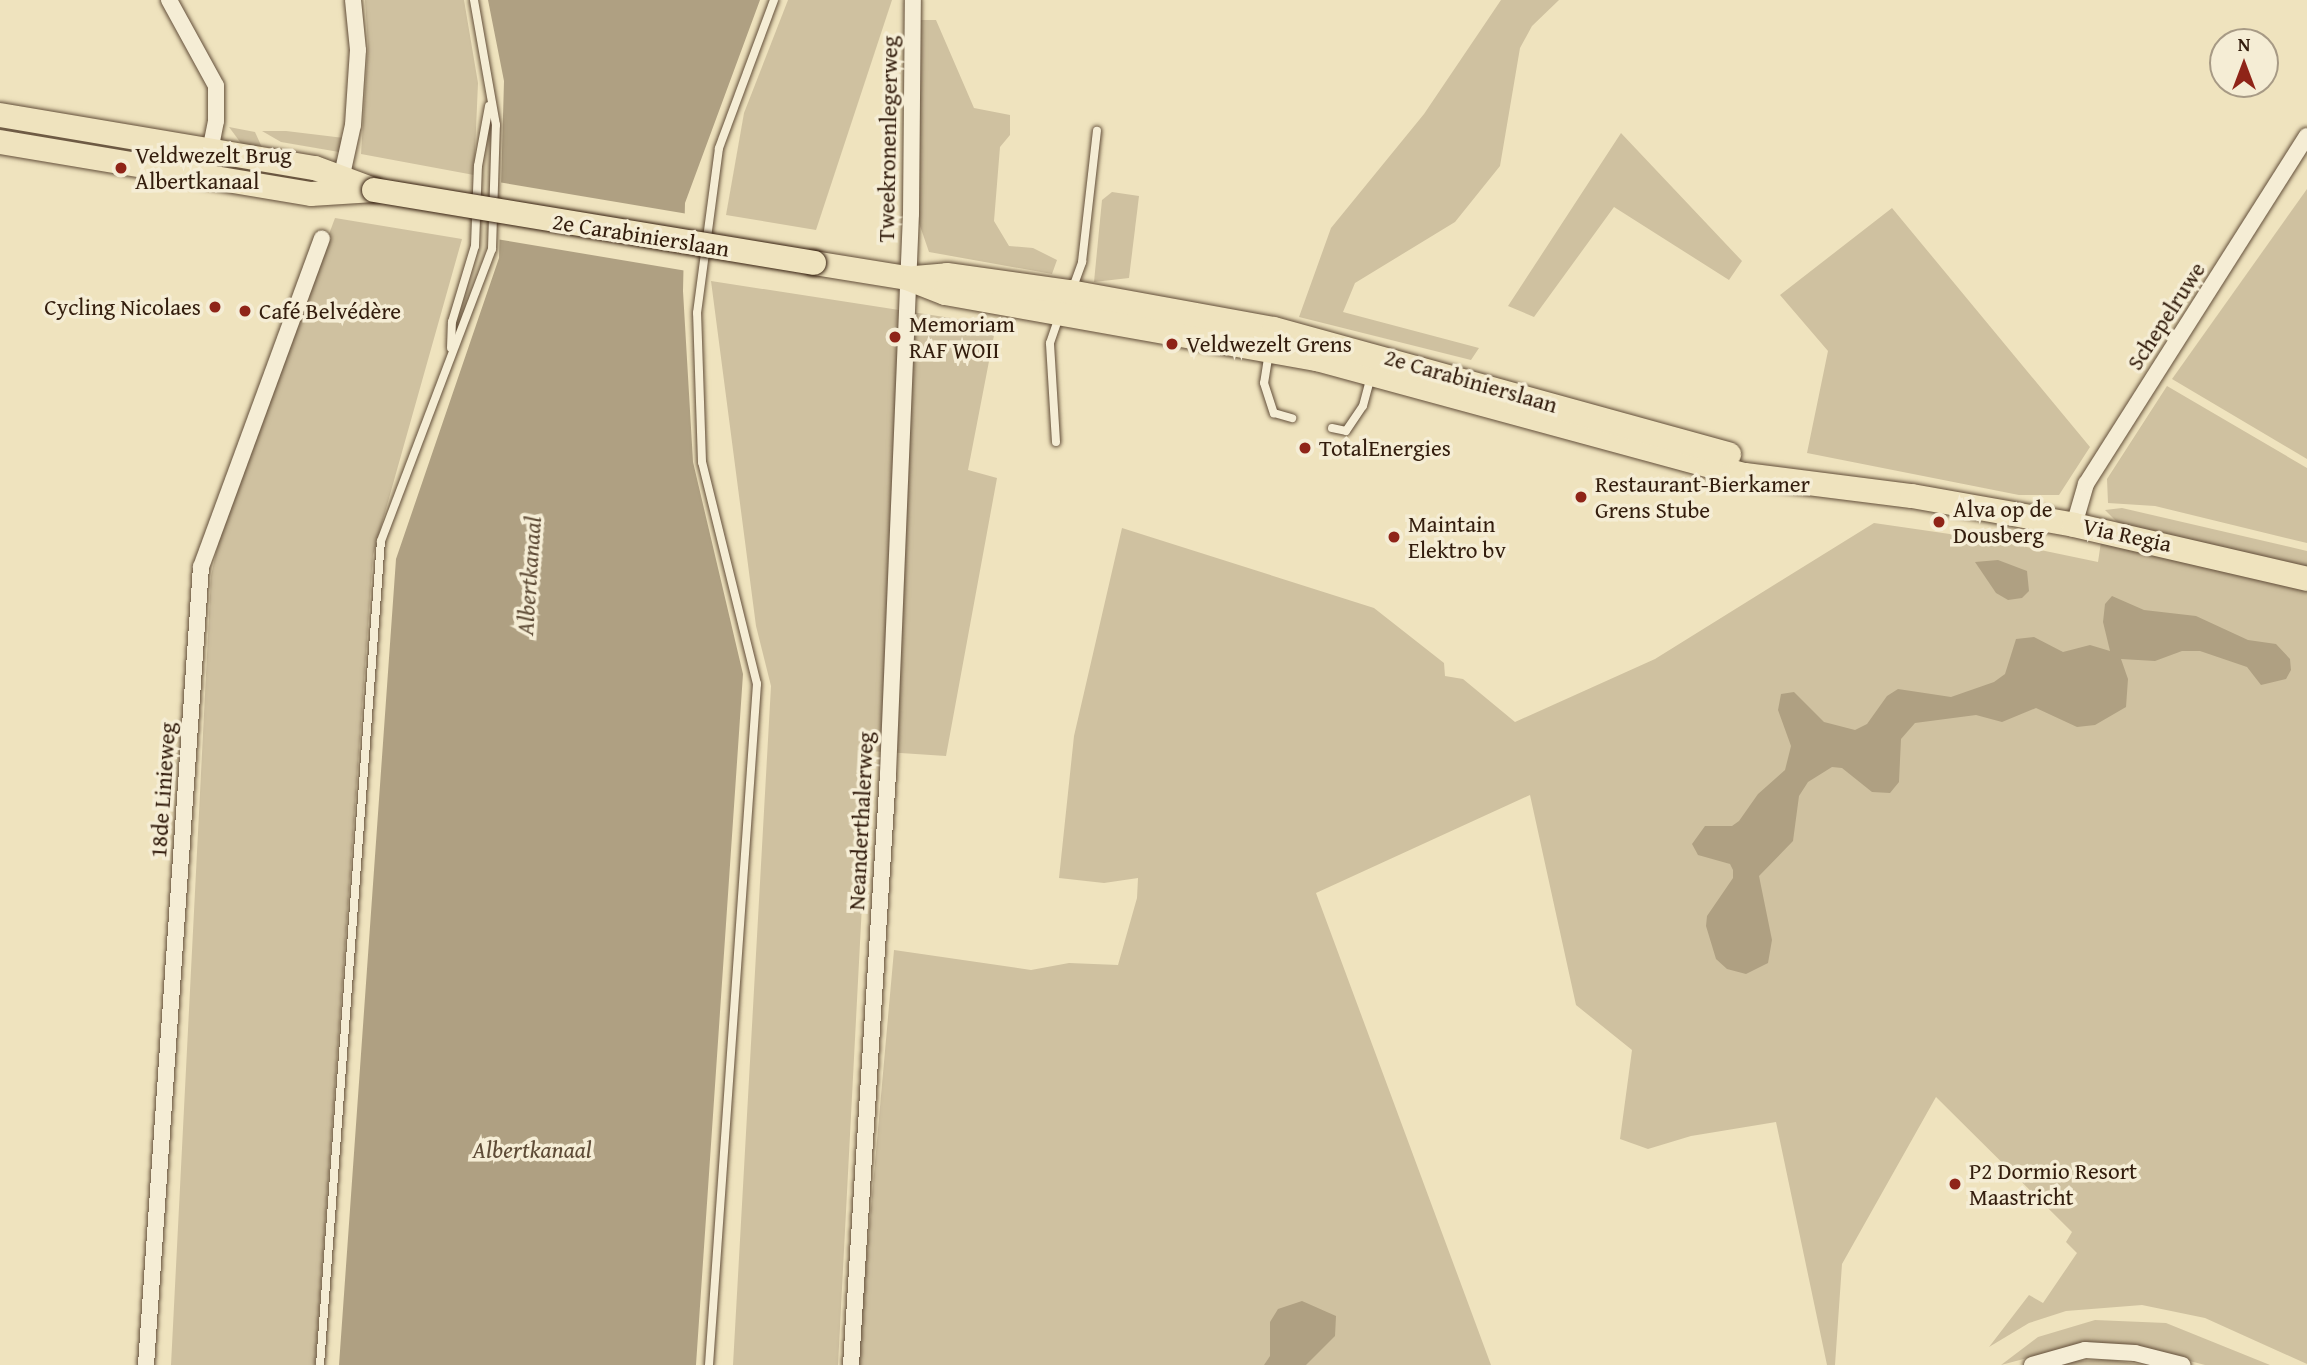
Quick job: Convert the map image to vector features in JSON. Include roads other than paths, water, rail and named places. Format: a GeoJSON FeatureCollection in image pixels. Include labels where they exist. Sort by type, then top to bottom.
{"type":"FeatureCollection","features":[{"type":"Feature","properties":{"kind":"main road","name":"2e Carabinierslaan"},"geometry":{"type":"LineString","coordinates":[[0,115],[210,149],[340,185]]}},
{"type":"Feature","properties":{"kind":"main road","name":"2e Carabinierslaan"},"geometry":{"type":"LineString","coordinates":[[0,142],[205,176],[340,185],[374,190],[907,278],[947,275],[1065,303],[1271,339],[1375,364],[1694,454]]}},
{"type":"Feature","properties":{"kind":"main road","name":"Via Regia"},"geometry":{"type":"LineString","coordinates":[[1694,454],[1863,489],[2074,524],[2307,579]]}},
{"type":"Feature","properties":{"kind":"street"},"geometry":{"type":"LineString","coordinates":[[169,0],[216,86],[205,176]]}},
{"type":"Feature","properties":{"kind":"street"},"geometry":{"type":"LineString","coordinates":[[340,185],[353,125],[358,50],[353,0]]}},
{"type":"Feature","properties":{"kind":"street","name":"Tweekronenlegerweg"},"geometry":{"type":"LineString","coordinates":[[907,278],[913,0]]}},
{"type":"Feature","properties":{"kind":"street","name":"Schepelruwe"},"geometry":{"type":"LineString","coordinates":[[2074,524],[2086,484],[2307,136]]}},
{"type":"Feature","properties":{"kind":"street","name":"18de Linieweg"},"geometry":{"type":"LineString","coordinates":[[146,1365],[201,567],[322,239]]}},
{"type":"Feature","properties":{"kind":"street","name":"Neanderthalerweg"},"geometry":{"type":"LineString","coordinates":[[851,1365],[888,774],[907,278]]}},
{"type":"Feature","properties":{"kind":"street"},"geometry":{"type":"LineString","coordinates":[[2032,1365],[2071,1352],[2102,1350],[2182,1365]]}},
{"type":"Feature","properties":{"kind":"lane"},"geometry":{"type":"LineString","coordinates":[[320,1365],[381,541],[492,250],[496,125],[474,0]]}},
{"type":"Feature","properties":{"kind":"lane"},"geometry":{"type":"LineString","coordinates":[[709,1365],[757,684],[702,462],[697,313],[719,148],[774,0]]}},
{"type":"Feature","properties":{"kind":"lane"},"geometry":{"type":"LineString","coordinates":[[451,355],[452,322],[475,246],[478,166],[490,103]]}},
{"type":"Feature","properties":{"kind":"lane"},"geometry":{"type":"LineString","coordinates":[[1056,442],[1049,343],[1082,262],[1097,131]]}},
{"type":"Feature","properties":{"kind":"lane"},"geometry":{"type":"LineString","coordinates":[[1271,339],[1264,383],[1275,413],[1292,418]]}},
{"type":"Feature","properties":{"kind":"lane"},"geometry":{"type":"LineString","coordinates":[[1332,428],[1346,431],[1363,406],[1375,364]]}},
{"type":"Feature","properties":{"kind":"water","name":"Albertkanaal"},"geometry":{"type":"Polygon","coordinates":[[[488,0],[760,0],[685,203],[683,291],[693,462],[743,674],[696,1365],[339,1365],[396,559],[499,258],[504,81],[488,0]]]}},
{"type":"Feature","properties":{"kind":"water"},"geometry":{"type":"Polygon","coordinates":[[[1998,560],[2027,571],[2029,591],[2022,598],[2008,600],[1996,593],[1975,562],[1998,560]]]}},
{"type":"Feature","properties":{"kind":"water"},"geometry":{"type":"Polygon","coordinates":[[[2112,596],[2144,610],[2196,616],[2248,640],[2276,644],[2290,659],[2291,670],[2286,679],[2261,685],[2247,667],[2200,651],[2182,651],[2155,661],[2121,659],[2128,679],[2126,707],[2095,725],[2077,727],[2036,708],[2002,722],[1976,715],[1915,723],[1901,739],[1899,782],[1890,793],[1872,792],[1842,768],[1832,767],[1808,782],[1799,796],[1793,841],[1759,876],[1772,940],[1768,963],[1746,974],[1727,969],[1716,959],[1706,926],[1707,916],[1733,878],[1733,870],[1730,864],[1698,855],[1692,844],[1705,826],[1732,826],[1739,821],[1758,794],[1785,770],[1791,746],[1778,710],[1781,694],[1794,692],[1824,722],[1855,730],[1867,724],[1887,696],[1898,689],[1951,697],[1994,682],[2005,674],[2016,639],[2034,637],[2063,652],[2090,645],[2110,651],[2103,622],[2105,604],[2112,596]]]}},
{"type":"Feature","properties":{"kind":"water"},"geometry":{"type":"Polygon","coordinates":[[[1302,1301],[1336,1316],[1335,1336],[1306,1365],[1264,1365],[1270,1356],[1270,1322],[1278,1309],[1302,1301]]]}},
{"type":"Feature","properties":{"kind":"place","name":"Veldwezelt Brug Albertkanaal"},"geometry":{"type":"Point","coordinates":[121,168]}},
{"type":"Feature","properties":{"kind":"place","name":"Cycling Nicolaes"},"geometry":{"type":"Point","coordinates":[215,307]}},
{"type":"Feature","properties":{"kind":"place","name":"Café Belvédère"},"geometry":{"type":"Point","coordinates":[245,311]}},
{"type":"Feature","properties":{"kind":"place","name":"Memoriam RAF WOII"},"geometry":{"type":"Point","coordinates":[895,337]}},
{"type":"Feature","properties":{"kind":"place","name":"Veldwezelt Grens"},"geometry":{"type":"Point","coordinates":[1172,344]}},
{"type":"Feature","properties":{"kind":"place","name":"TotalEnergies"},"geometry":{"type":"Point","coordinates":[1305,448]}},
{"type":"Feature","properties":{"kind":"place","name":"Restaurant-Bierkamer Grens Stube"},"geometry":{"type":"Point","coordinates":[1581,497]}},
{"type":"Feature","properties":{"kind":"place","name":"Alva op de Dousberg"},"geometry":{"type":"Point","coordinates":[1939,522]}},
{"type":"Feature","properties":{"kind":"place","name":"Maintain Elektro bv"},"geometry":{"type":"Point","coordinates":[1394,537]}},
{"type":"Feature","properties":{"kind":"place","name":"P2 Dormio Resort Maastricht"},"geometry":{"type":"Point","coordinates":[1955,1184]}}]}
